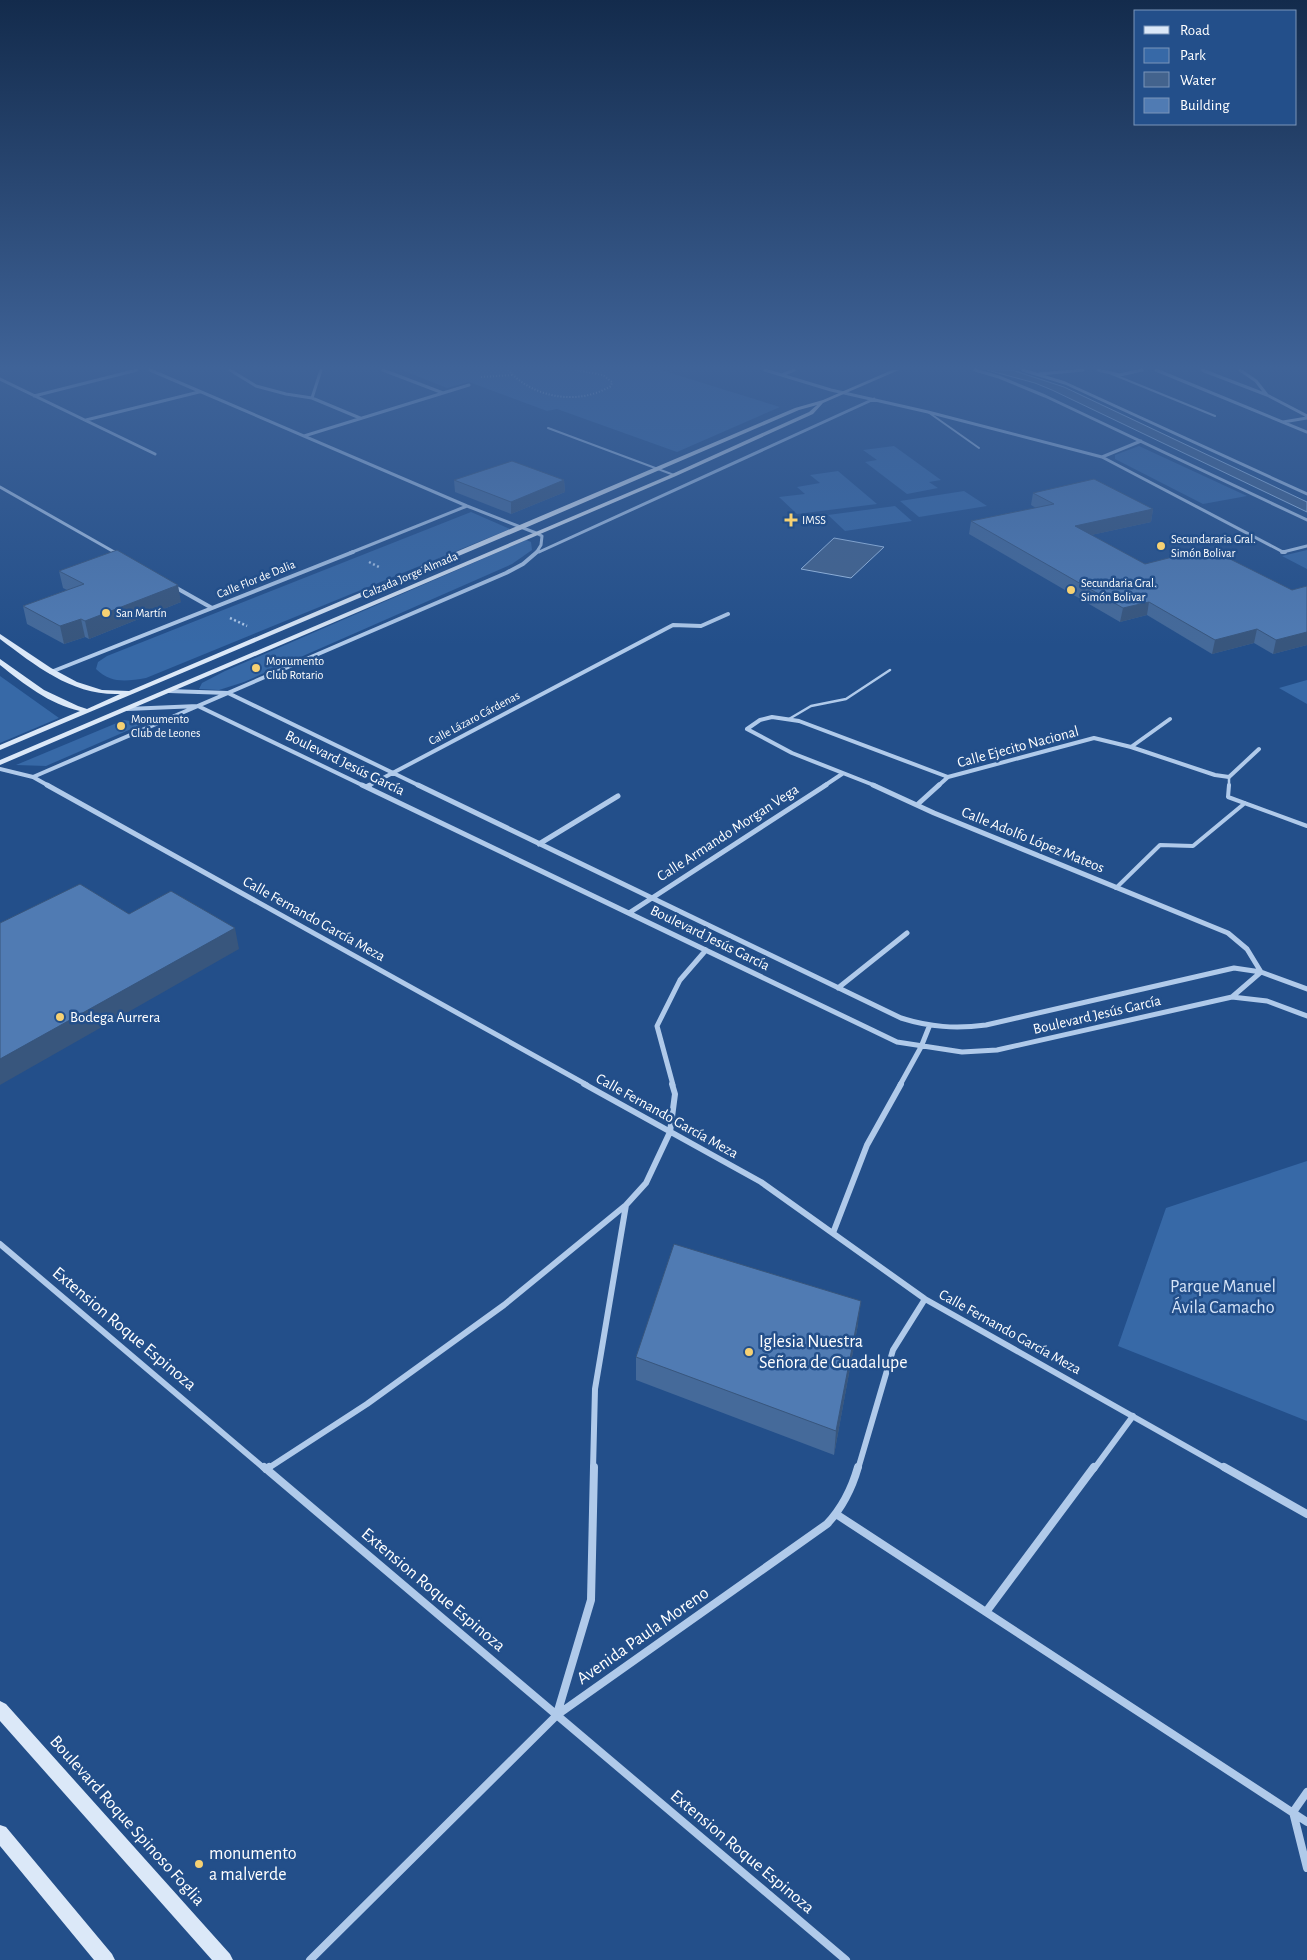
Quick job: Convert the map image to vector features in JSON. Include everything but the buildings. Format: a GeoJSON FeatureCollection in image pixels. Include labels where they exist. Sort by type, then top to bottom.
{"type":"FeatureCollection","features":[{"type":"Feature","properties":{"kind":"street"},"geometry":{"type":"LineString","coordinates":[[363,461],[542,536],[542,545],[538,552]]}},
{"type":"Feature","properties":{"kind":"street","name":"Calzada Jorge Almada"},"geometry":{"type":"LineString","coordinates":[[0,748],[524,528],[677,461]]}},
{"type":"Feature","properties":{"kind":"street","name":"Calzada Jorge Almada"},"geometry":{"type":"LineString","coordinates":[[0,763],[704,461]]}},
{"type":"Feature","properties":{"kind":"street"},"geometry":{"type":"LineString","coordinates":[[33,777],[489,580],[518,567],[538,552],[737,461]]}},
{"type":"Feature","properties":{"kind":"street"},"geometry":{"type":"LineString","coordinates":[[1112,461],[1283,552],[1307,546]]}},
{"type":"Feature","properties":{"kind":"street"},"geometry":{"type":"LineString","coordinates":[[1184,461],[1307,520]]}},
{"type":"Feature","properties":{"kind":"street"},"geometry":{"type":"LineString","coordinates":[[1236,461],[1307,494]]}},
{"type":"Feature","properties":{"kind":"street"},"geometry":{"type":"LineString","coordinates":[[0,487],[119,555]]}},
{"type":"Feature","properties":{"kind":"street","name":"Calle Flor de Dalia"},"geometry":{"type":"LineString","coordinates":[[51,672],[467,506]]}},
{"type":"Feature","properties":{"kind":"street"},"geometry":{"type":"LineString","coordinates":[[170,584],[212,608]]}},
{"type":"Feature","properties":{"kind":"street","name":"Calle Lázaro Cárdenas"},"geometry":{"type":"LineString","coordinates":[[366,787],[673,624],[701,626],[728,614]]}},
{"type":"Feature","properties":{"kind":"street"},"geometry":{"type":"LineString","coordinates":[[0,636],[51,672],[94,690],[103,692],[169,691]]}},
{"type":"Feature","properties":{"kind":"street"},"geometry":{"type":"LineString","coordinates":[[0,661],[58,701],[87,710],[127,709]]}},
{"type":"Feature","properties":{"kind":"street","name":"Boulevard Jesús García"},"geometry":{"type":"LineString","coordinates":[[169,691],[228,693],[838,988],[901,1018],[928,1027],[956,1029],[986,1025],[1234,968],[1261,972],[1307,989]]}},
{"type":"Feature","properties":{"kind":"street","name":"Boulevard Jesús García"},"geometry":{"type":"LineString","coordinates":[[127,709],[198,706],[897,1042],[962,1052],[997,1050],[1232,997],[1267,1001],[1307,1016]]}},
{"type":"Feature","properties":{"kind":"street","name":"Calle Adolfo López Mateos"},"geometry":{"type":"LineString","coordinates":[[789,719],[760,718],[747,729],[764,740],[842,774],[1228,933],[1247,949],[1261,972]]}},
{"type":"Feature","properties":{"kind":"street"},"geometry":{"type":"LineString","coordinates":[[789,719],[948,777]]}},
{"type":"Feature","properties":{"kind":"street"},"geometry":{"type":"LineString","coordinates":[[1131,747],[1170,719]]}},
{"type":"Feature","properties":{"kind":"street","name":"Calle Ejecito Nacional"},"geometry":{"type":"LineString","coordinates":[[918,804],[948,777],[1094,738],[1131,747],[1215,776],[1229,777]]}},
{"type":"Feature","properties":{"kind":"street"},"geometry":{"type":"LineString","coordinates":[[1229,777],[1259,750]]}},
{"type":"Feature","properties":{"kind":"street","name":"Calle Fernando García Meza"},"geometry":{"type":"LineString","coordinates":[[0,769],[33,777],[761,1182],[925,1299],[1307,1514]]}},
{"type":"Feature","properties":{"kind":"street","name":"Calle Armando Morgan Vega"},"geometry":{"type":"LineString","coordinates":[[629,913],[842,774]]}},
{"type":"Feature","properties":{"kind":"street"},"geometry":{"type":"LineString","coordinates":[[539,844],[618,796]]}},
{"type":"Feature","properties":{"kind":"street"},"geometry":{"type":"LineString","coordinates":[[838,988],[907,933]]}},
{"type":"Feature","properties":{"kind":"street"},"geometry":{"type":"LineString","coordinates":[[266,1469],[367,1404],[504,1305],[626,1204],[646,1183],[670,1132],[675,1094],[657,1026],[680,980],[706,950]]}},
{"type":"Feature","properties":{"kind":"street"},"geometry":{"type":"LineString","coordinates":[[1232,997],[1261,972]]}},
{"type":"Feature","properties":{"kind":"street"},"geometry":{"type":"LineString","coordinates":[[833,1233],[868,1145],[921,1047],[928,1027]]}},
{"type":"Feature","properties":{"kind":"street"},"geometry":{"type":"LineString","coordinates":[[557,1715],[591,1600],[595,1389],[626,1204]]}},
{"type":"Feature","properties":{"kind":"street","name":"Extension Roque Espinoza"},"geometry":{"type":"LineString","coordinates":[[0,1244],[846,1960]]}},
{"type":"Feature","properties":{"kind":"street","name":"Avenida Paula Moreno"},"geometry":{"type":"LineString","coordinates":[[310,1960],[557,1715],[826,1524],[836,1514],[853,1484],[893,1350],[925,1299]]}},
{"type":"Feature","properties":{"kind":"street"},"geometry":{"type":"LineString","coordinates":[[986,1612],[1133,1416]]}},
{"type":"Feature","properties":{"kind":"street"},"geometry":{"type":"LineString","coordinates":[[836,1514],[1307,1822]]}},
{"type":"Feature","properties":{"kind":"street","name":"Boulevard Roque Spinoso Foglia"},"geometry":{"type":"LineString","coordinates":[[0,1709],[224,1960]]}},
{"type":"Feature","properties":{"kind":"street"},"geometry":{"type":"LineString","coordinates":[[1307,1792],[1293,1812],[1307,1868]]}},
{"type":"Feature","properties":{"kind":"street"},"geometry":{"type":"LineString","coordinates":[[0,1833],[106,1960]]}},
{"type":"Feature","properties":{"kind":"lane"},"geometry":{"type":"LineString","coordinates":[[636,461],[674,475]]}},
{"type":"Feature","properties":{"kind":"lane"},"geometry":{"type":"LineString","coordinates":[[789,719],[811,706],[846,699],[890,670]]}},
{"type":"Feature","properties":{"kind":"lane"},"geometry":{"type":"LineString","coordinates":[[1229,777],[1228,797],[1307,826]]}},
{"type":"Feature","properties":{"kind":"lane"},"geometry":{"type":"LineString","coordinates":[[1116,888],[1160,845],[1193,846],[1245,803]]}},
{"type":"Feature","properties":{"kind":"path"},"geometry":{"type":"LineString","coordinates":[[362,559],[383,569]]}},
{"type":"Feature","properties":{"kind":"path"},"geometry":{"type":"LineString","coordinates":[[223,614],[253,629]]}},
{"type":"Feature","properties":{"kind":"green space"},"geometry":{"type":"Polygon","coordinates":[[[915,461],[941,480],[929,482],[938,488],[907,494],[865,462],[915,461]]]}},
{"type":"Feature","properties":{"kind":"green space"},"geometry":{"type":"Polygon","coordinates":[[[1120,461],[1172,461],[1247,496],[1203,504],[1120,461]]]}},
{"type":"Feature","properties":{"kind":"green space"},"geometry":{"type":"Polygon","coordinates":[[[838,471],[877,504],[797,514],[779,497],[805,494],[797,487],[820,483],[810,475],[838,471]]]}},
{"type":"Feature","properties":{"kind":"green space"},"geometry":{"type":"Polygon","coordinates":[[[964,491],[987,506],[919,517],[900,501],[964,491]]]}},
{"type":"Feature","properties":{"kind":"green space"},"geometry":{"type":"Polygon","coordinates":[[[895,506],[912,521],[845,531],[828,515],[895,506]]]}},
{"type":"Feature","properties":{"kind":"green space"},"geometry":{"type":"Polygon","coordinates":[[[471,512],[510,529],[146,678],[113,679],[96,669],[98,662],[107,656],[471,512]]]}},
{"type":"Feature","properties":{"kind":"green space"},"geometry":{"type":"Polygon","coordinates":[[[526,540],[531,542],[532,550],[512,564],[244,682],[219,690],[199,689],[202,683],[225,671],[526,540]]]}},
{"type":"Feature","properties":{"kind":"green space"},"geometry":{"type":"Polygon","coordinates":[[[1307,550],[1307,569],[1282,556],[1307,550]]]}},
{"type":"Feature","properties":{"kind":"green space"},"geometry":{"type":"Polygon","coordinates":[[[0,676],[59,718],[0,743],[0,676]]]}},
{"type":"Feature","properties":{"kind":"green space"},"geometry":{"type":"Polygon","coordinates":[[[1307,680],[1307,704],[1279,688],[1307,680]]]}},
{"type":"Feature","properties":{"kind":"green space"},"geometry":{"type":"Polygon","coordinates":[[[124,720],[145,723],[46,766],[16,765],[124,720]]]}},
{"type":"Feature","properties":{"kind":"green space","name":"Parque Manuel Ávila Camacho"},"geometry":{"type":"Polygon","coordinates":[[[1307,1161],[1307,1421],[1118,1346],[1166,1208],[1307,1161]]]}},
{"type":"Feature","properties":{"kind":"water"},"geometry":{"type":"Polygon","coordinates":[[[1201,461],[1221,461],[1307,502],[1307,512],[1201,461]]]}},
{"type":"Feature","properties":{"kind":"water"},"geometry":{"type":"Polygon","coordinates":[[[834,538],[884,547],[851,578],[801,569],[834,538]]]}},
{"type":"Feature","properties":{"kind":"place","name":"IMSS"},"geometry":{"type":"Point","coordinates":[791,520]}},
{"type":"Feature","properties":{"kind":"place","name":"Secundararia Gral. Simón Bolivar"},"geometry":{"type":"Point","coordinates":[1161,546]}},
{"type":"Feature","properties":{"kind":"place","name":"Secundaria Gral. Simón Bolivar"},"geometry":{"type":"Point","coordinates":[1071,590]}},
{"type":"Feature","properties":{"kind":"place","name":"San Martín"},"geometry":{"type":"Point","coordinates":[106,613]}},
{"type":"Feature","properties":{"kind":"place","name":"Monumento Club Rotario"},"geometry":{"type":"Point","coordinates":[256,668]}},
{"type":"Feature","properties":{"kind":"place","name":"Monumento Club de Leones"},"geometry":{"type":"Point","coordinates":[121,726]}},
{"type":"Feature","properties":{"kind":"place","name":"Bodega Aurrera"},"geometry":{"type":"Point","coordinates":[60,1017]}},
{"type":"Feature","properties":{"kind":"place","name":"Iglesia Nuestra Señora de Guadalupe"},"geometry":{"type":"Point","coordinates":[749,1352]}},
{"type":"Feature","properties":{"kind":"place","name":"monumento a malverde"},"geometry":{"type":"Point","coordinates":[199,1864]}}]}
